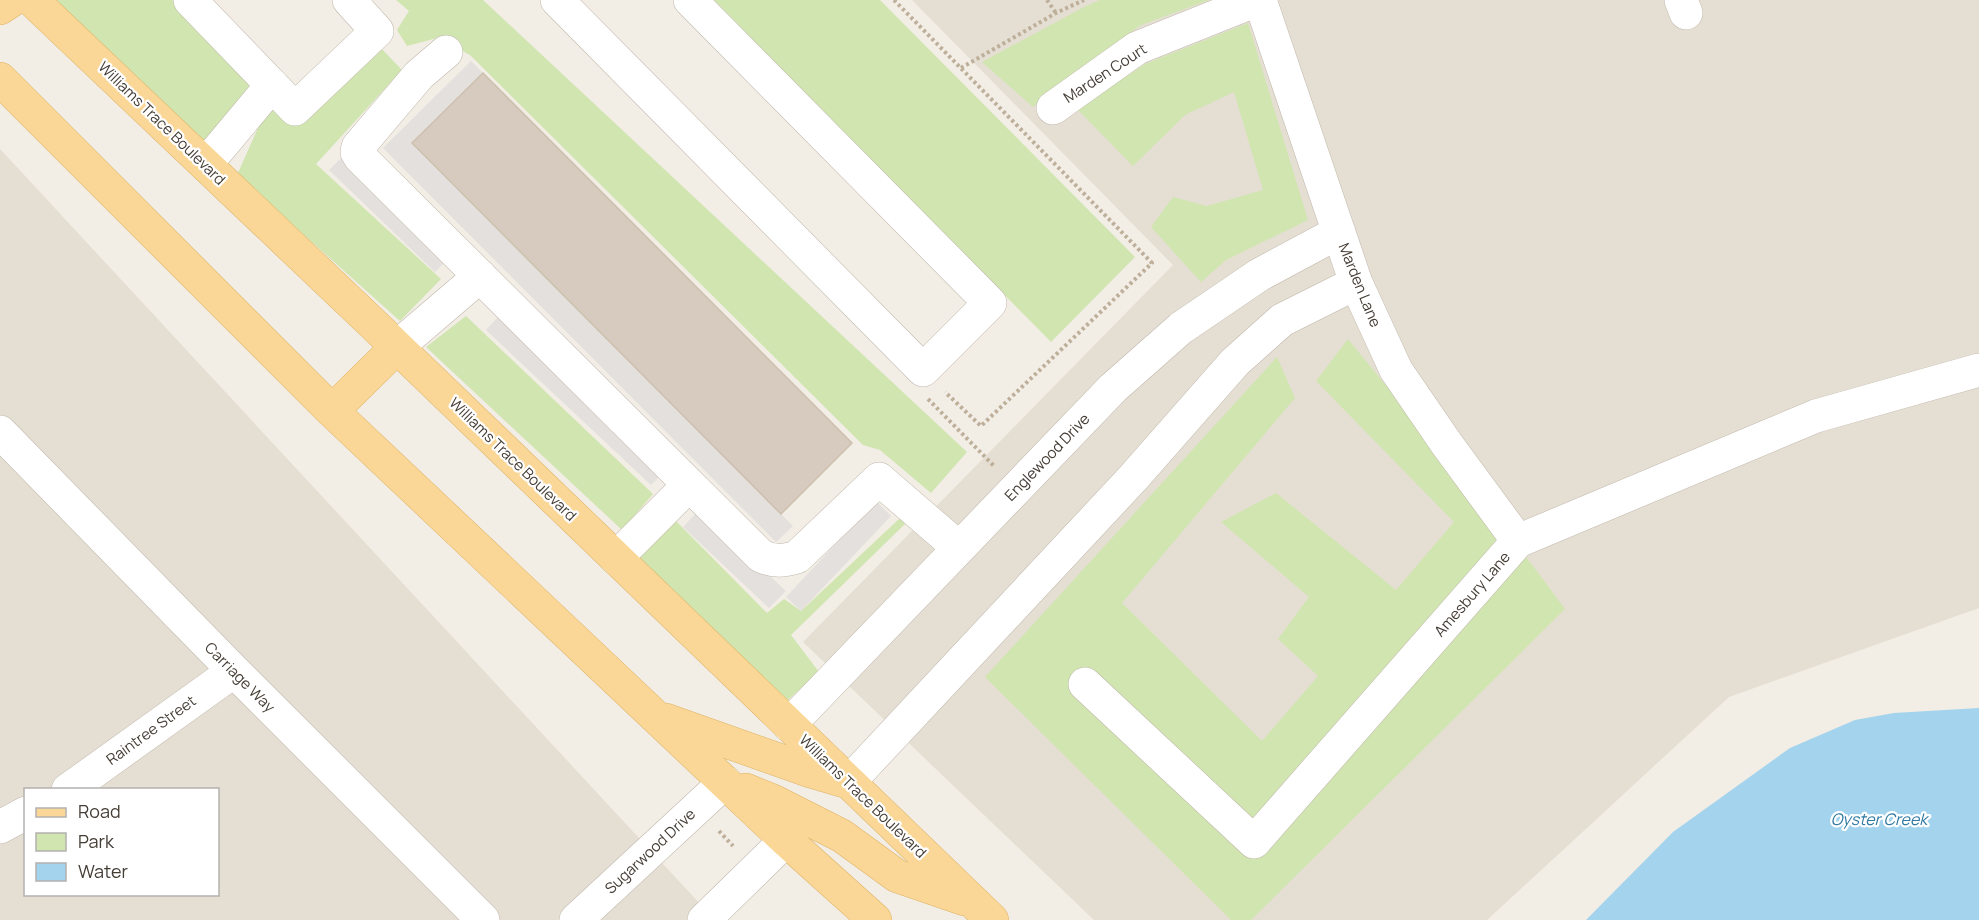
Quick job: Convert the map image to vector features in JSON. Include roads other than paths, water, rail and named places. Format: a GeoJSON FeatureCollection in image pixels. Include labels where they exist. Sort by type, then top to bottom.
{"type":"FeatureCollection","features":[{"type":"Feature","properties":{"kind":"main road"},"geometry":{"type":"LineString","coordinates":[[0,8],[12,0]]}},
{"type":"Feature","properties":{"kind":"main road","name":"Williams Trace Boulevard"},"geometry":{"type":"LineString","coordinates":[[32,0],[206,164],[982,911]]}},
{"type":"Feature","properties":{"kind":"main road"},"geometry":{"type":"LineString","coordinates":[[0,79],[332,411],[786,840],[874,920]]}},
{"type":"Feature","properties":{"kind":"main road"},"geometry":{"type":"LineString","coordinates":[[332,411],[397,348]]}},
{"type":"Feature","properties":{"kind":"main road"},"geometry":{"type":"LineString","coordinates":[[656,717],[810,771],[849,782]]}},
{"type":"Feature","properties":{"kind":"main road"},"geometry":{"type":"LineString","coordinates":[[725,782],[773,801],[842,836],[897,876],[982,911]]}},
{"type":"Feature","properties":{"kind":"street"},"geometry":{"type":"LineString","coordinates":[[190,0],[295,109],[377,31],[349,0]]}},
{"type":"Feature","properties":{"kind":"street"},"geometry":{"type":"LineString","coordinates":[[557,0],[923,370],[990,303],[690,0]]}},
{"type":"Feature","properties":{"kind":"street","name":"Marden Court"},"geometry":{"type":"LineString","coordinates":[[1053,108],[1137,48],[1259,0]]}},
{"type":"Feature","properties":{"kind":"street","name":"Marden Lane"},"geometry":{"type":"LineString","coordinates":[[1259,0],[1356,283],[1396,370],[1518,541]]}},
{"type":"Feature","properties":{"kind":"street"},"geometry":{"type":"LineString","coordinates":[[446,52],[419,75],[358,147],[357,153],[761,556],[769,560],[782,561],[797,557],[879,479],[959,548]]}},
{"type":"Feature","properties":{"kind":"street"},"geometry":{"type":"LineString","coordinates":[[206,164],[272,85]]}},
{"type":"Feature","properties":{"kind":"street","name":"Englewood Drive"},"geometry":{"type":"LineString","coordinates":[[789,725],[1113,388],[1181,328],[1259,275],[1339,232]]}},
{"type":"Feature","properties":{"kind":"street"},"geometry":{"type":"LineString","coordinates":[[397,348],[480,276]]}},
{"type":"Feature","properties":{"kind":"street"},"geometry":{"type":"LineString","coordinates":[[849,782],[1133,478],[1235,362],[1282,320],[1356,283]]}},
{"type":"Feature","properties":{"kind":"street","name":"Amesbury Lane"},"geometry":{"type":"LineString","coordinates":[[1085,684],[1254,842],[1518,541],[1816,416],[1979,370]]}},
{"type":"Feature","properties":{"kind":"street","name":"Carriage Way"},"geometry":{"type":"LineString","coordinates":[[0,432],[234,671],[483,920]]}},
{"type":"Feature","properties":{"kind":"street"},"geometry":{"type":"LineString","coordinates":[[616,558],[689,485]]}},
{"type":"Feature","properties":{"kind":"street","name":"Raintree Street"},"geometry":{"type":"LineString","coordinates":[[69,788],[234,671]]}},
{"type":"Feature","properties":{"kind":"street","name":"Sugarwood Drive"},"geometry":{"type":"LineString","coordinates":[[576,920],[725,782]]}},
{"type":"Feature","properties":{"kind":"street"},"geometry":{"type":"LineString","coordinates":[[0,827],[24,814]]}},
{"type":"Feature","properties":{"kind":"street"},"geometry":{"type":"LineString","coordinates":[[704,920],[786,840]]}},
{"type":"Feature","properties":{"kind":"water","name":"Oyster Creek"},"geometry":{"type":"Polygon","coordinates":[[[1979,708],[1979,920],[1586,920],[1673,832],[1790,748],[1855,720],[1894,713],[1979,708]]]}}]}
